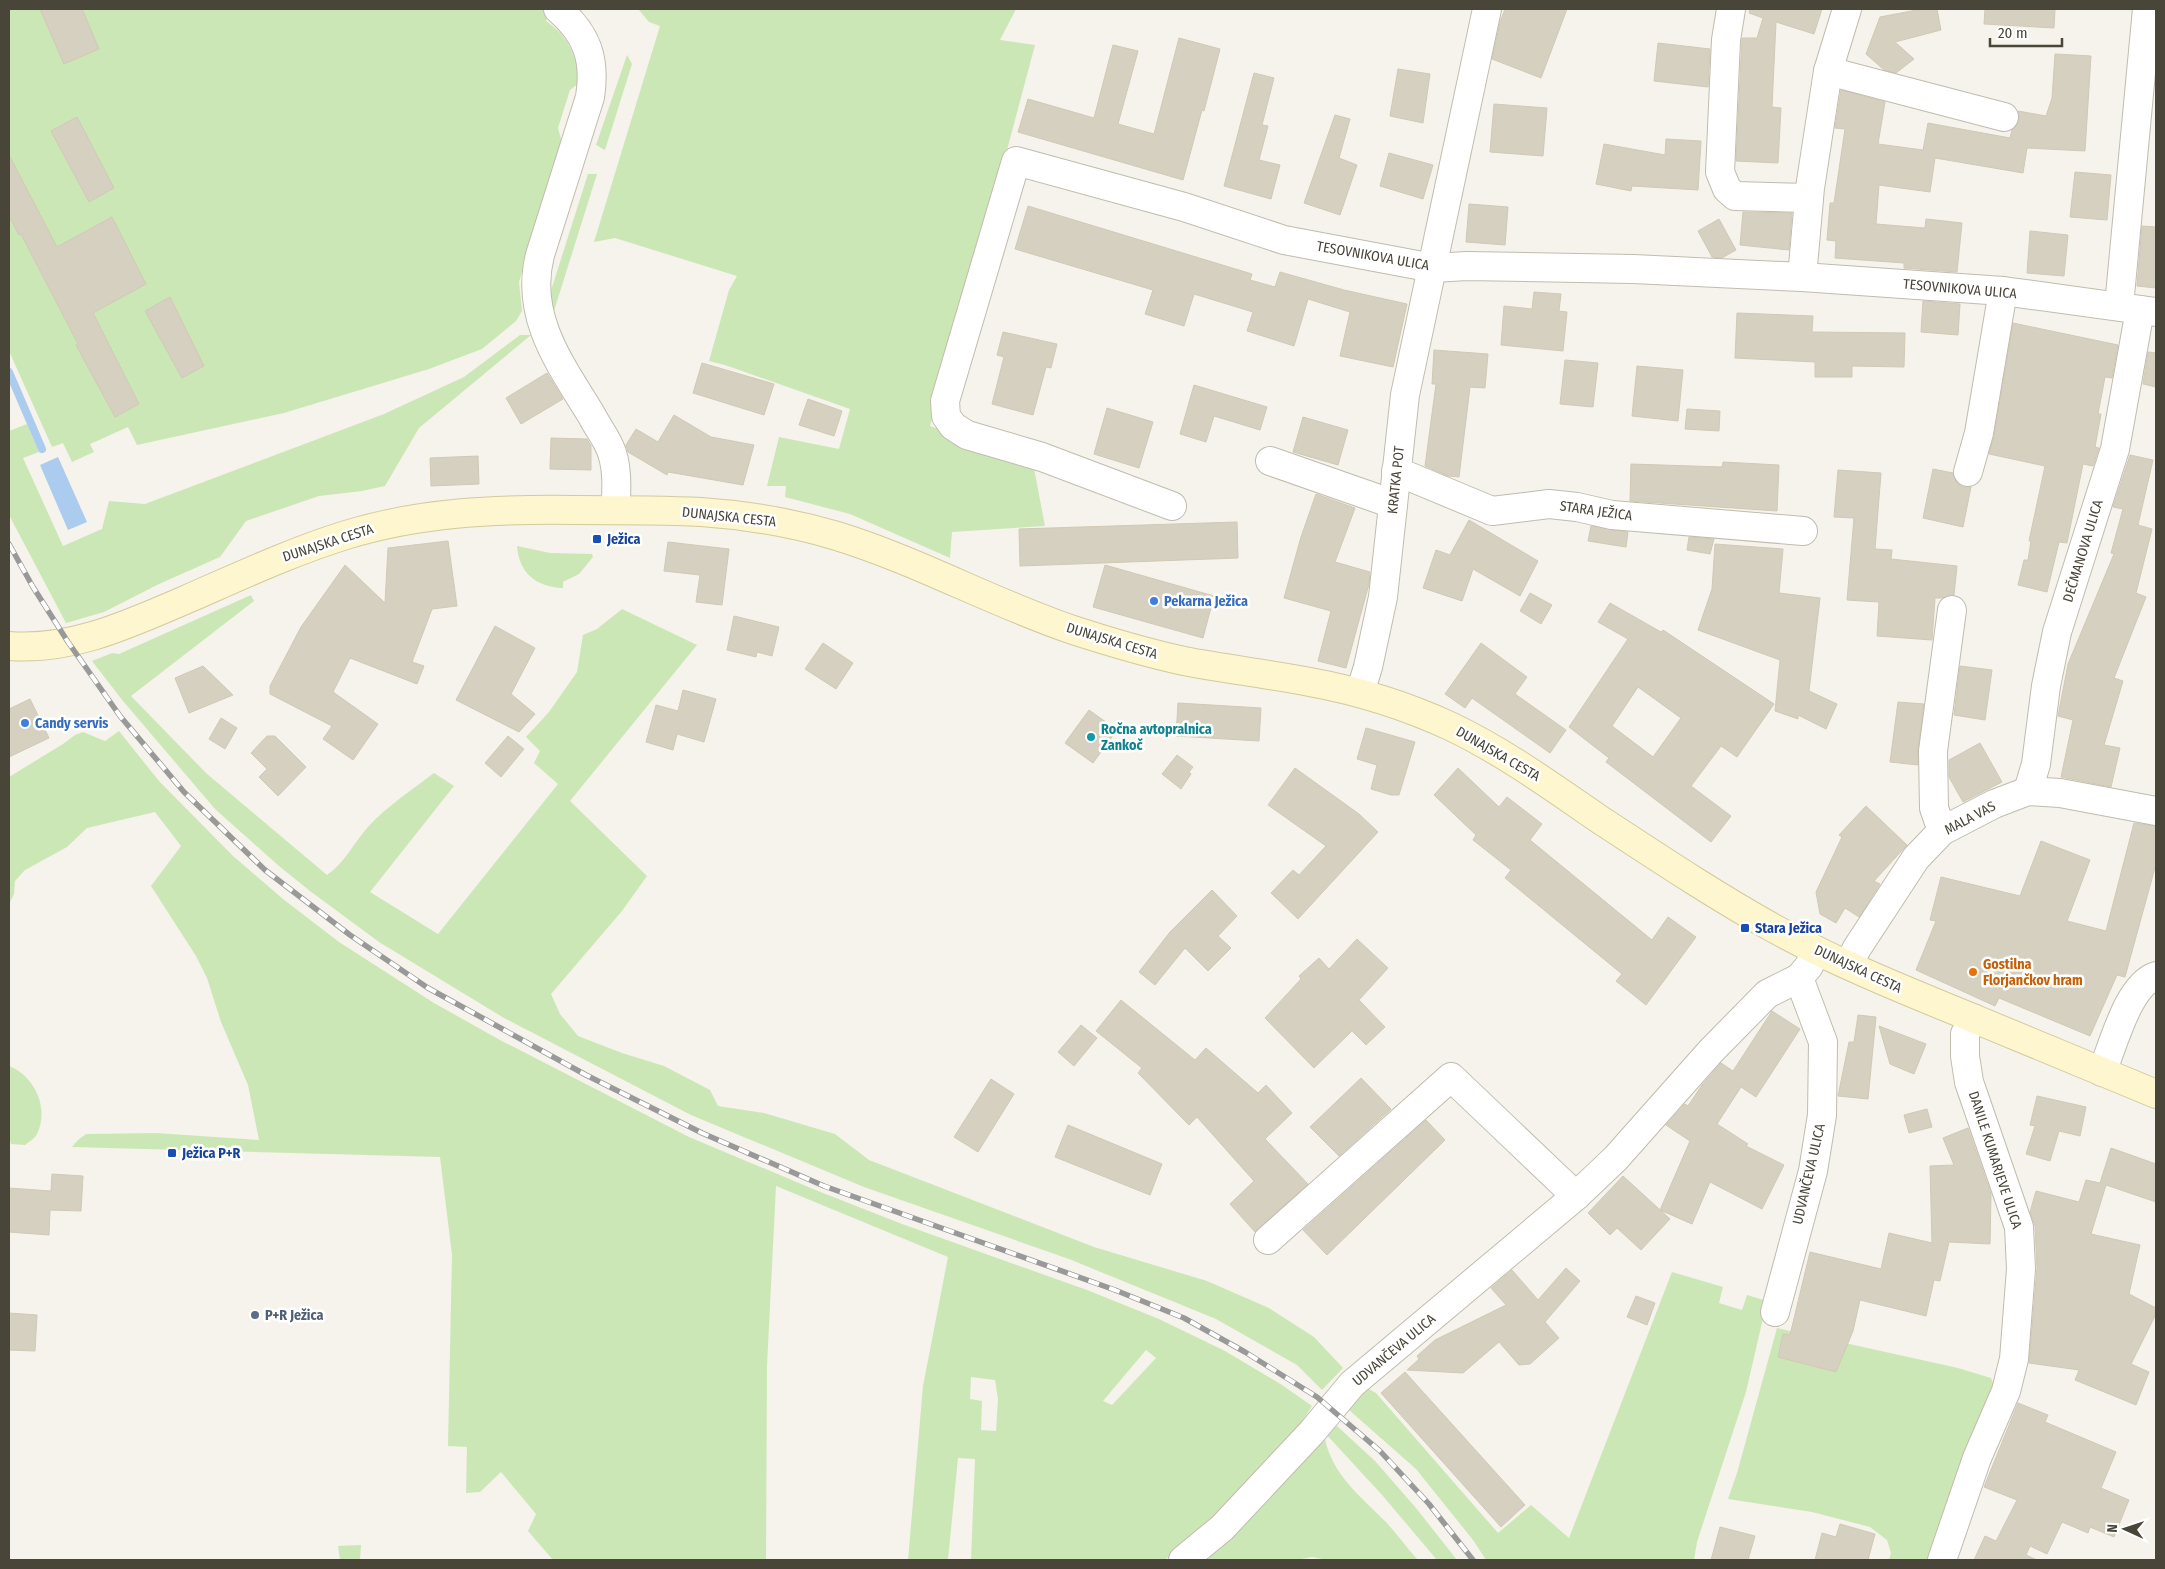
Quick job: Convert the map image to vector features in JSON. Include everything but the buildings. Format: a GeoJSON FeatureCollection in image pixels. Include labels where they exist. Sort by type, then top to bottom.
{"type":"FeatureCollection","features":[{"type":"Feature","properties":{"kind":"main road","name":"DUNAJSKA CESTA"},"geometry":{"type":"LineString","coordinates":[[9,646],[55,645],[93,636],[147,616],[279,559],[330,540],[410,520],[466,512],[614,510],[706,512],[774,521],[812,529],[872,548],[1044,620],[1125,646],[1175,659],[1305,681],[1360,693],[1390,702],[1450,727],[1503,754],[1698,884],[1816,950],[1904,990],[2156,1094]]}},
{"type":"Feature","properties":{"kind":"street"},"geometry":{"type":"LineString","coordinates":[[558,9],[570,19],[585,41],[592,63],[592,75],[590,97],[540,254],[536,278],[536,299],[540,317],[555,355],[612,453],[616,481],[614,510]]}},
{"type":"Feature","properties":{"kind":"street","name":"KRATKA POT"},"geometry":{"type":"LineString","coordinates":[[1360,693],[1383,597],[1404,395],[1433,268],[1487,9]]}},
{"type":"Feature","properties":{"kind":"street"},"geometry":{"type":"LineString","coordinates":[[1731,9],[1726,40],[1720,172],[1727,189],[1735,196],[1809,198]]}},
{"type":"Feature","properties":{"kind":"street"},"geometry":{"type":"LineString","coordinates":[[1802,277],[1809,198],[1828,71],[1846,9]]}},
{"type":"Feature","properties":{"kind":"street"},"geometry":{"type":"LineString","coordinates":[[2138,309],[2150,39],[2146,9]]}},
{"type":"Feature","properties":{"kind":"street"},"geometry":{"type":"LineString","coordinates":[[1828,71],[2004,117]]}},
{"type":"Feature","properties":{"kind":"street","name":"TESOVNIKOVA ULICA"},"geometry":{"type":"LineString","coordinates":[[1172,506],[1042,457],[968,435],[953,426],[946,416],[945,401],[1016,161],[1184,207],[1284,240],[1433,268],[1467,266],[1633,269],[1802,277],[2003,291],[2138,309]]}},
{"type":"Feature","properties":{"kind":"street"},"geometry":{"type":"LineString","coordinates":[[1968,472],[1979,433],[2003,291]]}},
{"type":"Feature","properties":{"kind":"street","name":"DEČMANOVA ULICA"},"geometry":{"type":"LineString","coordinates":[[2028,792],[2036,764],[2046,686],[2057,632],[2115,448],[2138,309]]}},
{"type":"Feature","properties":{"kind":"street"},"geometry":{"type":"LineString","coordinates":[[1270,461],[1393,504]]}},
{"type":"Feature","properties":{"kind":"street","name":"STARA JEŽICA"},"geometry":{"type":"LineString","coordinates":[[1396,472],[1492,511],[1549,504],[1612,514],[1803,531]]}},
{"type":"Feature","properties":{"kind":"street"},"geometry":{"type":"LineString","coordinates":[[1942,831],[1934,808],[1933,751],[1952,610]]}},
{"type":"Feature","properties":{"kind":"street","name":"MALA VAS"},"geometry":{"type":"LineString","coordinates":[[1849,964],[1856,948],[1916,858],[1942,831],[1994,804],[2028,792],[2060,793],[2156,812]]}},
{"type":"Feature","properties":{"kind":"street","name":"UDVANČEVA ULICA"},"geometry":{"type":"LineString","coordinates":[[1183,1560],[1222,1528],[1312,1432],[1352,1384],[1576,1196],[1616,1158],[1711,1051],[1767,994],[1799,978],[1809,966],[1816,950]]}},
{"type":"Feature","properties":{"kind":"street"},"geometry":{"type":"LineString","coordinates":[[2102,1072],[2130,1001],[2148,979],[2156,976]]}},
{"type":"Feature","properties":{"kind":"street","name":"UDVANČEVA ULICA"},"geometry":{"type":"LineString","coordinates":[[1775,1312],[1812,1171],[1822,1115],[1822,1042],[1799,978]]}},
{"type":"Feature","properties":{"kind":"street","name":"DANILE KUMARJEVE ULICA"},"geometry":{"type":"LineString","coordinates":[[1942,1560],[1977,1458],[2006,1391],[2014,1359],[2021,1269],[2019,1227],[1969,1082],[1965,1056],[1965,1034],[1973,1018]]}},
{"type":"Feature","properties":{"kind":"street"},"geometry":{"type":"LineString","coordinates":[[1268,1240],[1451,1077],[1576,1196]]}},
{"type":"Feature","properties":{"kind":"green space"},"geometry":{"type":"Polygon","coordinates":[[[9,9],[552,9],[546,21],[566,40],[577,64],[579,83],[570,90],[558,128],[562,143],[519,282],[522,311],[516,321],[482,349],[429,369],[284,413],[137,445],[128,427],[90,444],[94,452],[72,462],[63,443],[52,447],[9,351],[9,9]]]}},
{"type":"Feature","properties":{"kind":"green space"},"geometry":{"type":"Polygon","coordinates":[[[638,9],[1016,9],[1000,40],[1035,45],[967,300],[930,426],[1033,463],[1045,526],[952,532],[950,558],[850,514],[785,497],[786,486],[767,486],[779,437],[839,449],[850,409],[709,361],[729,290],[737,276],[615,238],[594,242],[660,26],[649,22],[638,9]]]}},
{"type":"Feature","properties":{"kind":"green space"},"geometry":{"type":"Polygon","coordinates":[[[627,55],[632,64],[605,150],[596,145],[627,55]]]}},
{"type":"Feature","properties":{"kind":"green space"},"geometry":{"type":"Polygon","coordinates":[[[588,174],[597,174],[553,314],[548,300],[588,174]]]}},
{"type":"Feature","properties":{"kind":"green space"},"geometry":{"type":"Polygon","coordinates":[[[520,335],[531,335],[419,428],[385,486],[319,496],[246,521],[220,557],[159,584],[104,612],[66,623],[9,515],[9,431],[27,424],[39,452],[23,458],[63,546],[102,529],[109,501],[145,504],[384,414],[464,377],[520,335]]]}},
{"type":"Feature","properties":{"kind":"green space"},"geometry":{"type":"Polygon","coordinates":[[[517,546],[550,553],[592,554],[593,557],[579,574],[563,582],[563,588],[553,587],[537,581],[525,571],[518,556],[517,546]]]}},
{"type":"Feature","properties":{"kind":"green space"},"geometry":{"type":"Polygon","coordinates":[[[251,595],[254,601],[131,696],[206,773],[327,875],[339,865],[375,819],[434,773],[454,786],[370,892],[438,934],[558,784],[534,763],[540,751],[526,737],[549,712],[577,672],[583,635],[597,629],[622,609],[697,645],[570,801],[647,876],[622,911],[551,994],[560,1014],[578,1036],[622,1053],[664,1066],[710,1090],[718,1106],[764,1113],[835,1134],[869,1160],[1094,1247],[1207,1281],[1269,1308],[1314,1337],[1343,1368],[1322,1390],[1297,1365],[1216,1319],[1069,1259],[864,1187],[691,1115],[504,1018],[379,942],[279,866],[215,809],[123,701],[92,661],[112,653],[119,654],[251,595]]]}},
{"type":"Feature","properties":{"kind":"green space"},"geometry":{"type":"Polygon","coordinates":[[[119,731],[159,781],[233,856],[283,899],[339,942],[434,1003],[500,1040],[689,1137],[902,1224],[1087,1290],[1159,1319],[1225,1351],[1282,1385],[1312,1406],[1284,1449],[1180,1550],[1164,1560],[971,1560],[975,1459],[958,1458],[948,1560],[908,1560],[923,1386],[948,1257],[776,1186],[767,1366],[766,1560],[553,1560],[528,1531],[536,1514],[501,1472],[480,1492],[466,1493],[467,1447],[448,1446],[452,1255],[440,1157],[72,1147],[86,1134],[156,1133],[259,1140],[248,1085],[221,1022],[207,978],[196,956],[151,886],[181,846],[155,812],[87,828],[67,847],[25,870],[15,881],[14,894],[9,904],[9,777],[75,735],[83,732],[105,741],[119,731]],[[1146,1350],[1103,1401],[1112,1405],[1156,1358],[1146,1350]],[[971,1377],[970,1399],[982,1401],[981,1430],[996,1431],[998,1399],[995,1380],[971,1377]]]}},
{"type":"Feature","properties":{"kind":"green space"},"geometry":{"type":"Polygon","coordinates":[[[9,1066],[18,1070],[26,1077],[37,1094],[40,1104],[41,1124],[37,1134],[25,1145],[11,1144],[9,1137],[9,1066]]]}},
{"type":"Feature","properties":{"kind":"green space"},"geometry":{"type":"Polygon","coordinates":[[[1672,1272],[1723,1287],[1719,1303],[1742,1310],[1747,1295],[1767,1301],[1746,1392],[1697,1542],[1694,1560],[1486,1560],[1473,1540],[1416,1469],[1349,1410],[1367,1388],[1376,1393],[1498,1533],[1531,1505],[1569,1538],[1672,1272]]]}},
{"type":"Feature","properties":{"kind":"green space"},"geometry":{"type":"Polygon","coordinates":[[[1777,1328],[1958,1368],[1991,1378],[1994,1386],[1963,1454],[1929,1560],[1889,1560],[1891,1553],[1887,1540],[1870,1527],[1812,1512],[1728,1499],[1777,1328]]]}},
{"type":"Feature","properties":{"kind":"green space"},"geometry":{"type":"Polygon","coordinates":[[[1337,1426],[1375,1461],[1416,1508],[1457,1560],[1437,1560],[1383,1496],[1325,1433],[1337,1426]]]}},
{"type":"Feature","properties":{"kind":"green space"},"geometry":{"type":"Polygon","coordinates":[[[1324,1432],[1332,1459],[1347,1482],[1386,1522],[1418,1560],[1328,1560],[1312,1557],[1296,1560],[1211,1560],[1203,1554],[1324,1432]]]}},
{"type":"Feature","properties":{"kind":"green space"},"geometry":{"type":"Polygon","coordinates":[[[361,1545],[360,1560],[340,1560],[338,1546],[361,1545]]]}},
{"type":"Feature","properties":{"kind":"water"},"geometry":{"type":"Polygon","coordinates":[[[58,457],[87,522],[68,530],[40,465],[58,457]]]}},
{"type":"Feature","properties":{"kind":"waterway"},"geometry":{"type":"LineString","coordinates":[[9,372],[42,449]]}},
{"type":"Feature","properties":{"kind":"railway"},"geometry":{"type":"LineString","coordinates":[[9,544],[33,587],[68,642],[120,716],[184,792],[265,870],[350,935],[428,988],[586,1075],[702,1133],[824,1186],[1115,1290],[1184,1318],[1245,1352],[1317,1397],[1380,1451],[1429,1504],[1473,1560]]}},
{"type":"Feature","properties":{"kind":"place","name":"Ježica"},"geometry":{"type":"Point","coordinates":[597,539]}},
{"type":"Feature","properties":{"kind":"place","name":"Pekarna Ježica"},"geometry":{"type":"Point","coordinates":[1154,601]}},
{"type":"Feature","properties":{"kind":"place","name":"Candy servis"},"geometry":{"type":"Point","coordinates":[25,723]}},
{"type":"Feature","properties":{"kind":"place","name":"Ročna avtopralnica Zankoč"},"geometry":{"type":"Point","coordinates":[1091,737]}},
{"type":"Feature","properties":{"kind":"place","name":"Stara Ježica"},"geometry":{"type":"Point","coordinates":[1745,928]}},
{"type":"Feature","properties":{"kind":"place","name":"Gostilna Florjančkov hram"},"geometry":{"type":"Point","coordinates":[1973,972]}},
{"type":"Feature","properties":{"kind":"place","name":"Ježica P+R"},"geometry":{"type":"Point","coordinates":[172,1153]}},
{"type":"Feature","properties":{"kind":"place","name":"P+R Ježica"},"geometry":{"type":"Point","coordinates":[255,1315]}}]}
